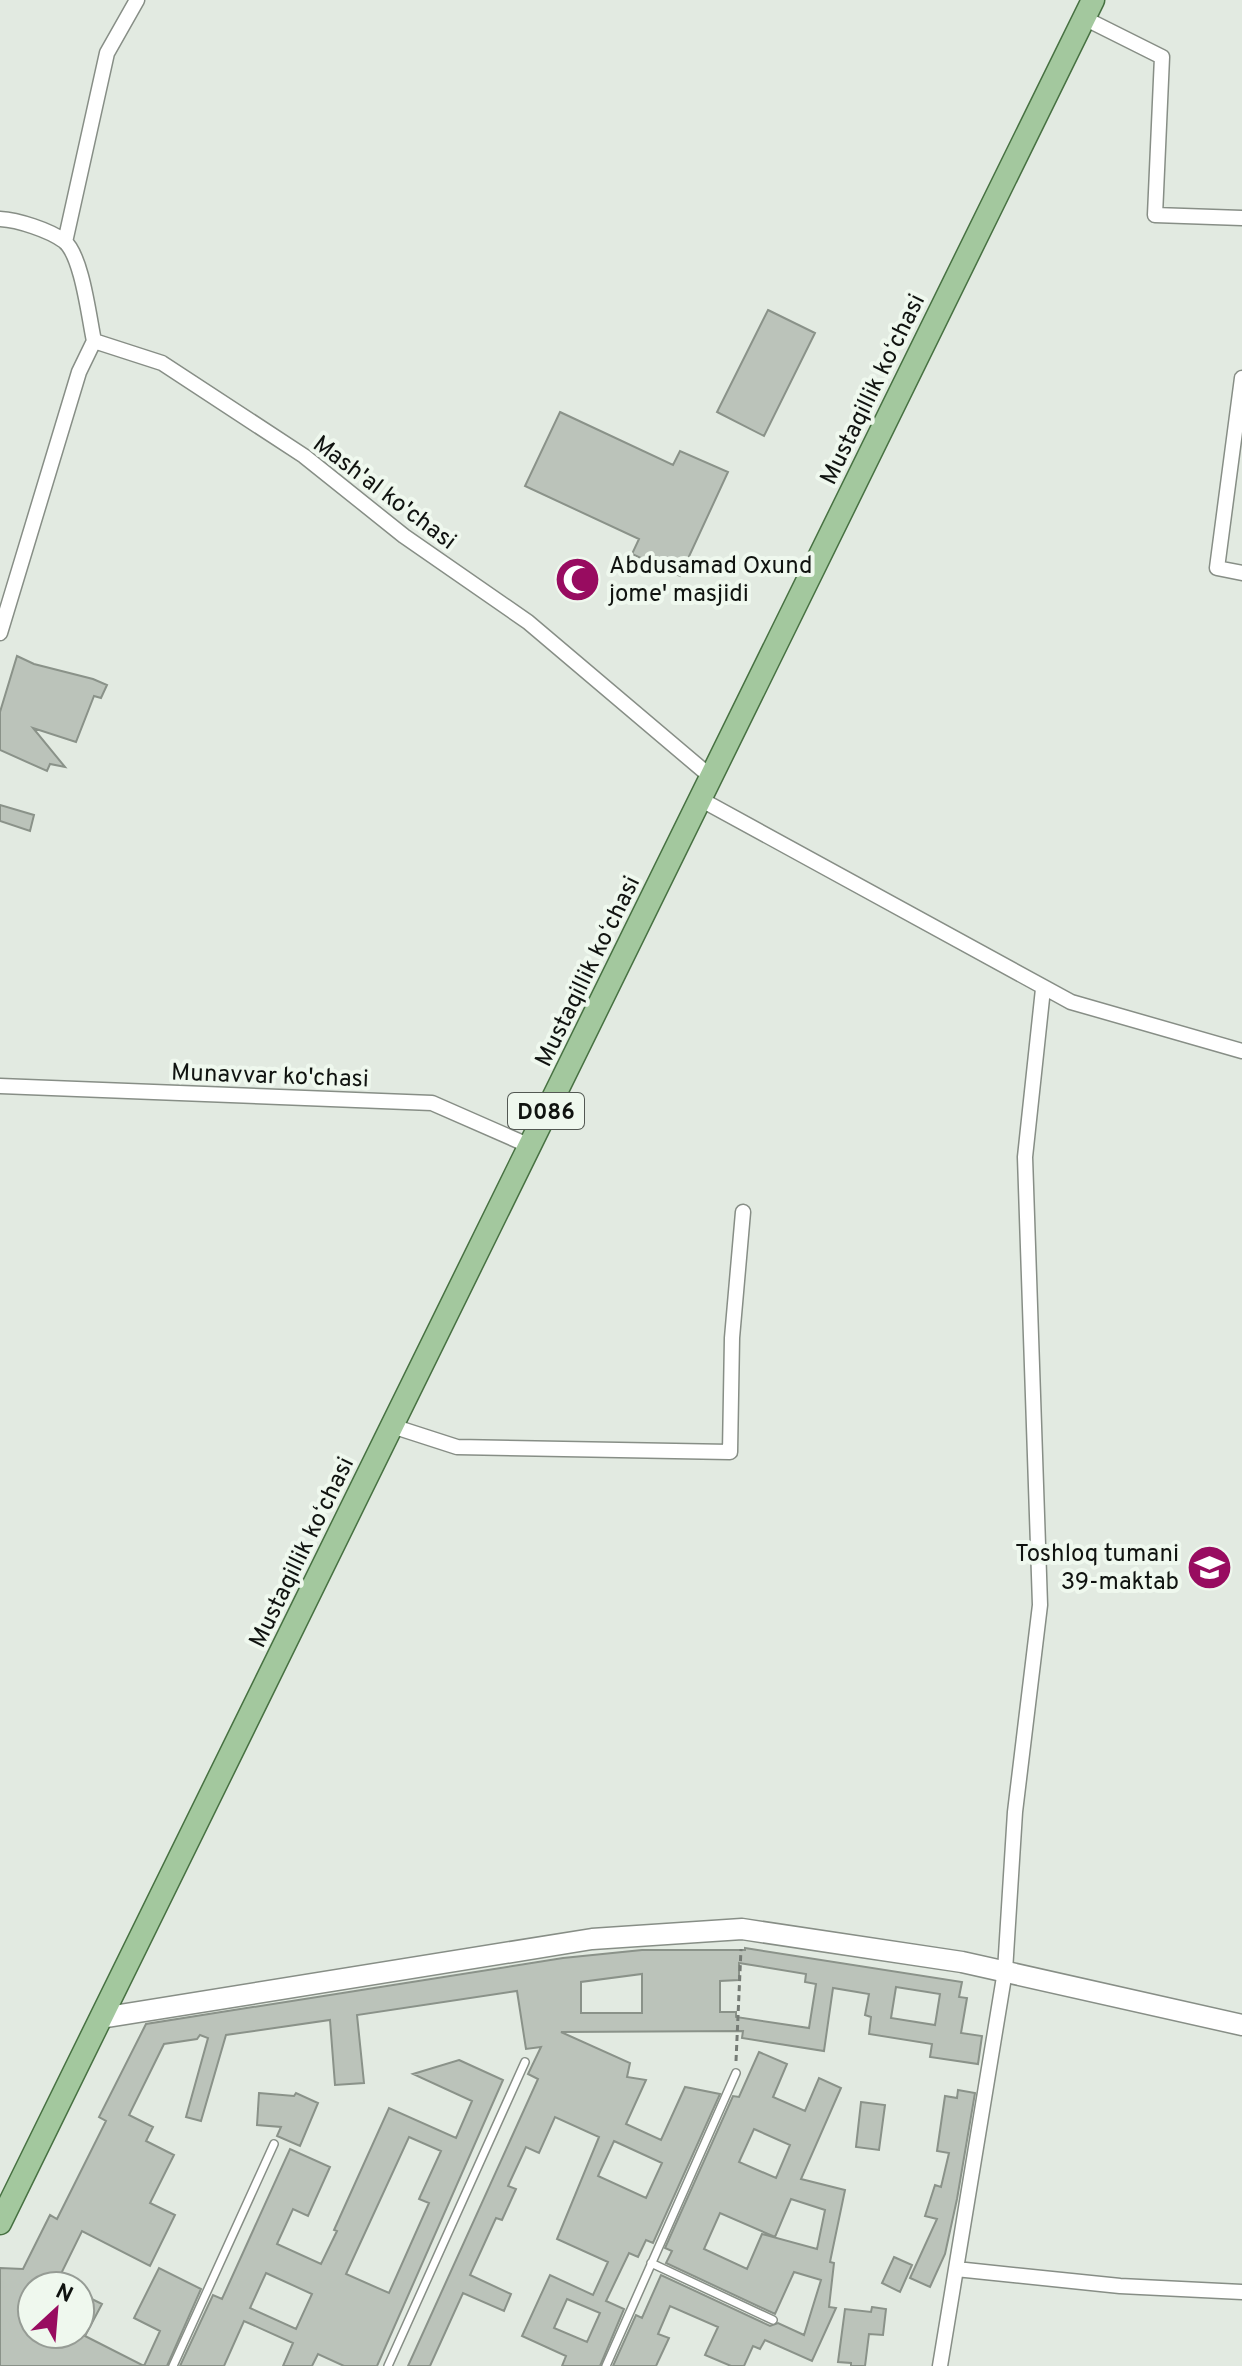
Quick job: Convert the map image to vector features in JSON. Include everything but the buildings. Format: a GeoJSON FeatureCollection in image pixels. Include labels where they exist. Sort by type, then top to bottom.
{"type":"FeatureCollection","features":[{"type":"Feature","properties":{"kind":"main road","name":"Mustaqillik koʻchasi"},"geometry":{"type":"LineString","coordinates":[[0,2223],[1088,9]]}},
{"type":"Feature","properties":{"kind":"street"},"geometry":{"type":"LineString","coordinates":[[65,242],[107,53],[137,0]]}},
{"type":"Feature","properties":{"kind":"street"},"geometry":{"type":"LineString","coordinates":[[1088,9],[1162,57],[1155,215],[1242,218]]}},
{"type":"Feature","properties":{"kind":"street"},"geometry":{"type":"LineString","coordinates":[[0,219],[18,220],[65,242],[77,263],[94,341],[79,372],[0,633]]}},
{"type":"Feature","properties":{"kind":"street","name":"Mash'al ko'chasi"},"geometry":{"type":"LineString","coordinates":[[94,341],[162,363],[304,456],[404,536],[528,622],[711,777]]}},
{"type":"Feature","properties":{"kind":"street"},"geometry":{"type":"LineString","coordinates":[[1242,378],[1217,568],[1242,573]]}},
{"type":"Feature","properties":{"kind":"street"},"geometry":{"type":"LineString","coordinates":[[700,799],[1043,989],[1071,1002],[1242,1051]]}},
{"type":"Feature","properties":{"kind":"street"},"geometry":{"type":"LineString","coordinates":[[940,2366],[1005,1971],[1015,1812],[1040,1605],[1025,1157],[1043,989]]}},
{"type":"Feature","properties":{"kind":"street","name":"Munavvar ko'chasi"},"geometry":{"type":"LineString","coordinates":[[0,1086],[432,1103],[530,1146]]}},
{"type":"Feature","properties":{"kind":"street"},"geometry":{"type":"LineString","coordinates":[[392,1426],[457,1447],[730,1452],[732,1338],[743,1212]]}},
{"type":"Feature","properties":{"kind":"street"},"geometry":{"type":"LineString","coordinates":[[101,2018],[592,1939],[742,1929],[962,1962],[1242,2025]]}},
{"type":"Feature","properties":{"kind":"street"},"geometry":{"type":"LineString","coordinates":[[956,2269],[1120,2286],[1242,2292]]}},
{"type":"Feature","properties":{"kind":"lane"},"geometry":{"type":"LineString","coordinates":[[388,2366],[525,2062]]}},
{"type":"Feature","properties":{"kind":"lane"},"geometry":{"type":"LineString","coordinates":[[606,2366],[736,2073]]}},
{"type":"Feature","properties":{"kind":"lane"},"geometry":{"type":"LineString","coordinates":[[173,2366],[274,2144]]}},
{"type":"Feature","properties":{"kind":"lane"},"geometry":{"type":"LineString","coordinates":[[651,2263],[773,2320]]}},
{"type":"Feature","properties":{"kind":"path"},"geometry":{"type":"LineString","coordinates":[[736,2073],[742,1929]]}},
{"type":"Feature","properties":{"kind":"place","name":"Abdusamad Oxund jome' masjidi"},"geometry":{"type":"Point","coordinates":[578,579]}},
{"type":"Feature","properties":{"kind":"place","name":"Toshloq tumani 39-maktab"},"geometry":{"type":"Point","coordinates":[1210,1567]}}]}
